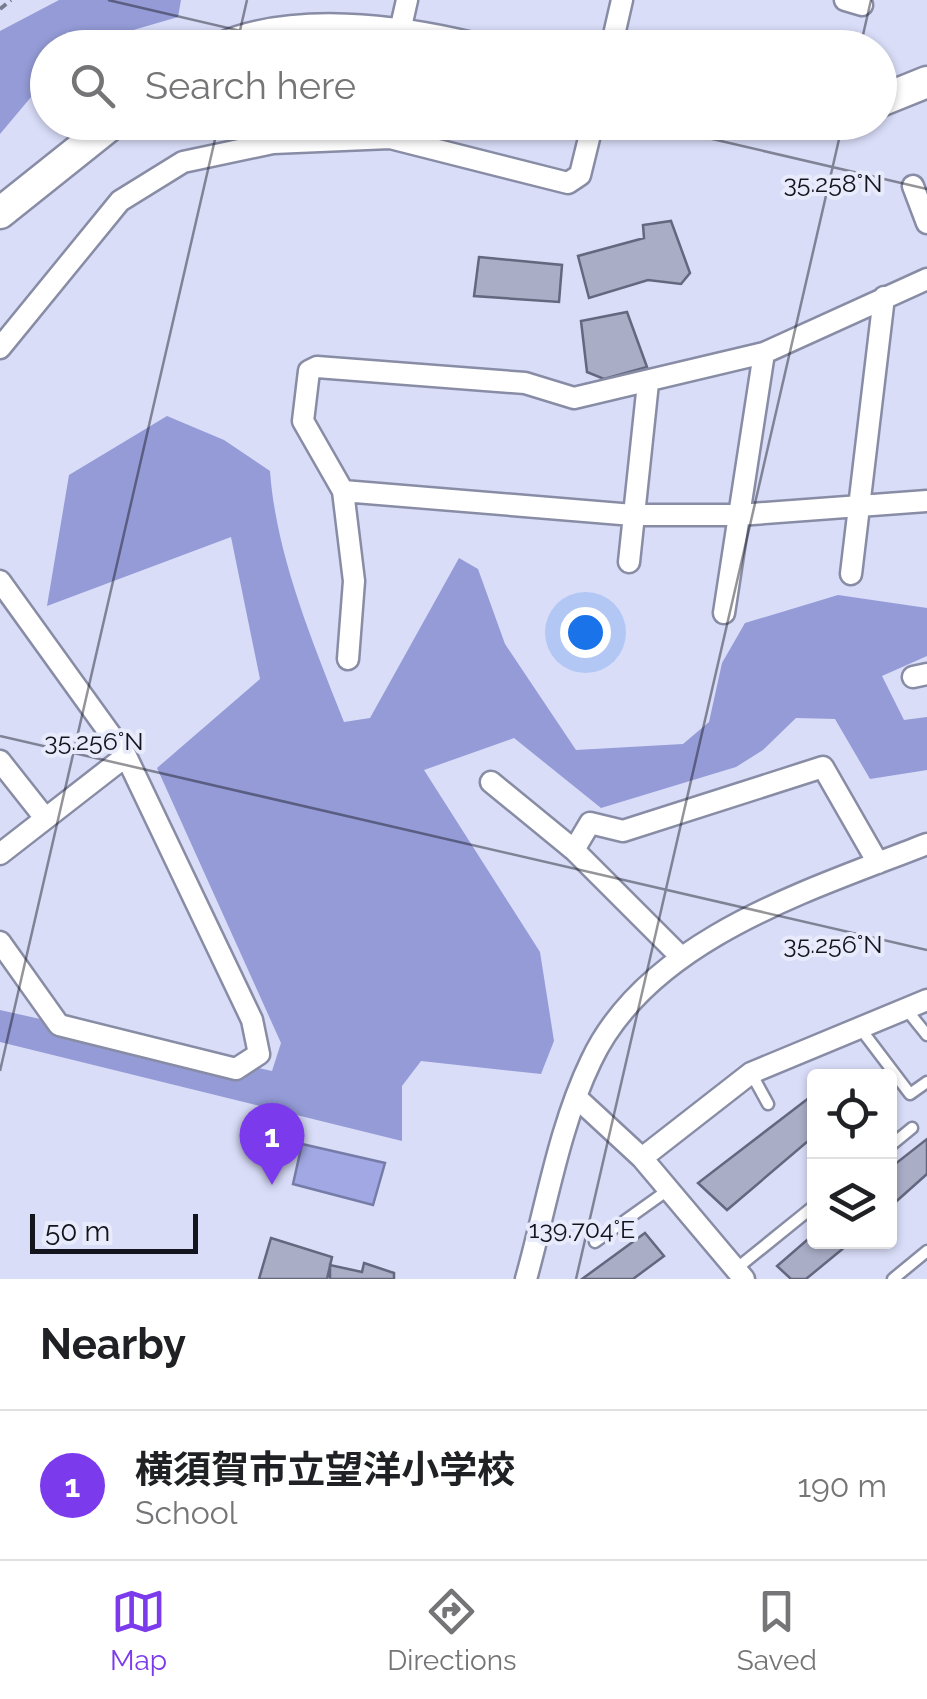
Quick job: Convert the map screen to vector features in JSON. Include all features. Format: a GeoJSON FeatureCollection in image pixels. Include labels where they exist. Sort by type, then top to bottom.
{"type":"FeatureCollection","features":[{"type":"Feature","properties":{"kind":"street"},"geometry":{"type":"LineString","coordinates":[[400,30],[407,0]]}},
{"type":"Feature","properties":{"kind":"street"},"geometry":{"type":"LineString","coordinates":[[615,30],[622,0]]}},
{"type":"Feature","properties":{"kind":"street"},"geometry":{"type":"LineString","coordinates":[[897,94],[927,82]]}},
{"type":"Feature","properties":{"kind":"street"},"geometry":{"type":"LineString","coordinates":[[0,213],[91,140]]}},
{"type":"Feature","properties":{"kind":"street"},"geometry":{"type":"LineString","coordinates":[[0,348],[120,201],[183,162],[251,140]]}},
{"type":"Feature","properties":{"kind":"street"},"geometry":{"type":"LineString","coordinates":[[398,140],[568,183],[580,175],[589,140]]}},
{"type":"Feature","properties":{"kind":"street"},"geometry":{"type":"LineString","coordinates":[[913,186],[927,223]]}},
{"type":"Feature","properties":{"kind":"street"},"geometry":{"type":"LineString","coordinates":[[348,659],[354,581],[343,491],[303,421],[309,371],[317,367],[524,383],[574,398],[648,384],[764,353],[927,279]]}},
{"type":"Feature","properties":{"kind":"street"},"geometry":{"type":"LineString","coordinates":[[850,574],[884,297]]}},
{"type":"Feature","properties":{"kind":"street"},"geometry":{"type":"LineString","coordinates":[[724,613],[764,353]]}},
{"type":"Feature","properties":{"kind":"street"},"geometry":{"type":"LineString","coordinates":[[629,562],[648,384]]}},
{"type":"Feature","properties":{"kind":"street"},"geometry":{"type":"LineString","coordinates":[[343,491],[633,514],[739,515],[927,501]]}},
{"type":"Feature","properties":{"kind":"street"},"geometry":{"type":"LineString","coordinates":[[0,581],[126,756],[252,1020],[260,1054],[236,1069],[59,1025],[0,942]]}},
{"type":"Feature","properties":{"kind":"street"},"geometry":{"type":"LineString","coordinates":[[0,854],[126,756]]}},
{"type":"Feature","properties":{"kind":"street"},"geometry":{"type":"LineString","coordinates":[[0,761],[45,818]]}},
{"type":"Feature","properties":{"kind":"street"},"geometry":{"type":"LineString","coordinates":[[574,850],[590,823],[623,831],[824,768],[878,863]]}},
{"type":"Feature","properties":{"kind":"street"},"geometry":{"type":"LineString","coordinates":[[491,782],[574,850],[680,958]]}},
{"type":"Feature","properties":{"kind":"street"},"geometry":{"type":"LineString","coordinates":[[526,1279],[577,1098],[590,1061],[617,1015],[680,958],[748,920],[927,844]]}},
{"type":"Feature","properties":{"kind":"street"},"geometry":{"type":"LineString","coordinates":[[642,1158],[751,1073],[927,1000]]}},
{"type":"Feature","properties":{"kind":"street"},"geometry":{"type":"LineString","coordinates":[[577,1098],[642,1158],[740,1274]]}},
{"type":"Feature","properties":{"kind":"lane"},"geometry":{"type":"LineString","coordinates":[[906,1008],[927,1034]]}},
{"type":"Feature","properties":{"kind":"lane"},"geometry":{"type":"LineString","coordinates":[[860,1027],[910,1094],[927,1082]]}},
{"type":"Feature","properties":{"kind":"lane"},"geometry":{"type":"LineString","coordinates":[[751,1073],[768,1104]]}},
{"type":"Feature","properties":{"kind":"lane"},"geometry":{"type":"LineString","coordinates":[[897,1140],[912,1128]]}},
{"type":"Feature","properties":{"kind":"lane"},"geometry":{"type":"LineString","coordinates":[[594,1242],[668,1190]]}},
{"type":"Feature","properties":{"kind":"lane"},"geometry":{"type":"LineString","coordinates":[[740,1274],[807,1212]]}},
{"type":"Feature","properties":{"kind":"lane"},"geometry":{"type":"LineString","coordinates":[[893,1279],[927,1251]]}},
{"type":"Feature","properties":{"kind":"path"},"geometry":{"type":"LineString","coordinates":[[0,9],[11,0]]}},
{"type":"Feature","properties":{"kind":"shaded area"},"geometry":{"type":"Polygon","coordinates":[[[59,0],[181,0],[178,17],[133,30],[30,30],[30,98],[0,134],[0,31],[59,0]]]}},
{"type":"Feature","properties":{"kind":"shaded area"},"geometry":{"type":"Polygon","coordinates":[[[167,416],[224,440],[270,471],[288,567],[344,722],[370,718],[459,558],[478,569],[505,644],[576,750],[683,744],[709,722],[722,663],[745,623],[838,595],[927,608],[927,656],[882,676],[904,720],[927,717],[927,770],[870,779],[835,719],[796,718],[763,750],[736,767],[601,808],[514,738],[424,770],[540,952],[554,1041],[541,1074],[421,1061],[402,1086],[402,1141],[0,1042],[0,1010],[272,1071],[281,1043],[157,768],[260,679],[231,537],[47,606],[69,475],[167,416]]]}},
{"type":"Feature","properties":{"kind":"shaded area"},"geometry":{"type":"Polygon","coordinates":[[[302,1144],[385,1163],[373,1205],[293,1184],[302,1144]]]}},
{"type":"Feature","properties":{"kind":"building"},"geometry":{"type":"Polygon","coordinates":[[[671,221],[690,273],[681,284],[648,280],[589,298],[578,256],[644,238],[643,225],[671,221]]]}},
{"type":"Feature","properties":{"kind":"building"},"geometry":{"type":"Polygon","coordinates":[[[479,257],[562,265],[559,302],[474,296],[479,257]]]}},
{"type":"Feature","properties":{"kind":"building"},"geometry":{"type":"Polygon","coordinates":[[[627,312],[647,367],[604,379],[587,372],[581,321],[627,312]]]}},
{"type":"Feature","properties":{"kind":"building"},"geometry":{"type":"Polygon","coordinates":[[[807,1099],[807,1142],[727,1210],[698,1183],[807,1099]]]}},
{"type":"Feature","properties":{"kind":"building"},"geometry":{"type":"Polygon","coordinates":[[[927,1139],[927,1174],[897,1201],[897,1163],[927,1139]]]}},
{"type":"Feature","properties":{"kind":"building"},"geometry":{"type":"Polygon","coordinates":[[[645,1233],[664,1256],[633,1279],[582,1279],[645,1233]]]}},
{"type":"Feature","properties":{"kind":"building"},"geometry":{"type":"Polygon","coordinates":[[[271,1238],[332,1257],[327,1279],[259,1279],[271,1238]]]}},
{"type":"Feature","properties":{"kind":"building"},"geometry":{"type":"Polygon","coordinates":[[[807,1240],[807,1249],[842,1249],[806,1279],[791,1279],[777,1266],[807,1240]]]}},
{"type":"Feature","properties":{"kind":"building"},"geometry":{"type":"Polygon","coordinates":[[[364,1263],[394,1273],[394,1279],[330,1279],[330,1265],[362,1272],[364,1263]]]}},
{"type":"Feature","properties":{"kind":"place","name":"横須賀市立望洋小学校"},"geometry":{"type":"Point","coordinates":[272,1185]}}]}
